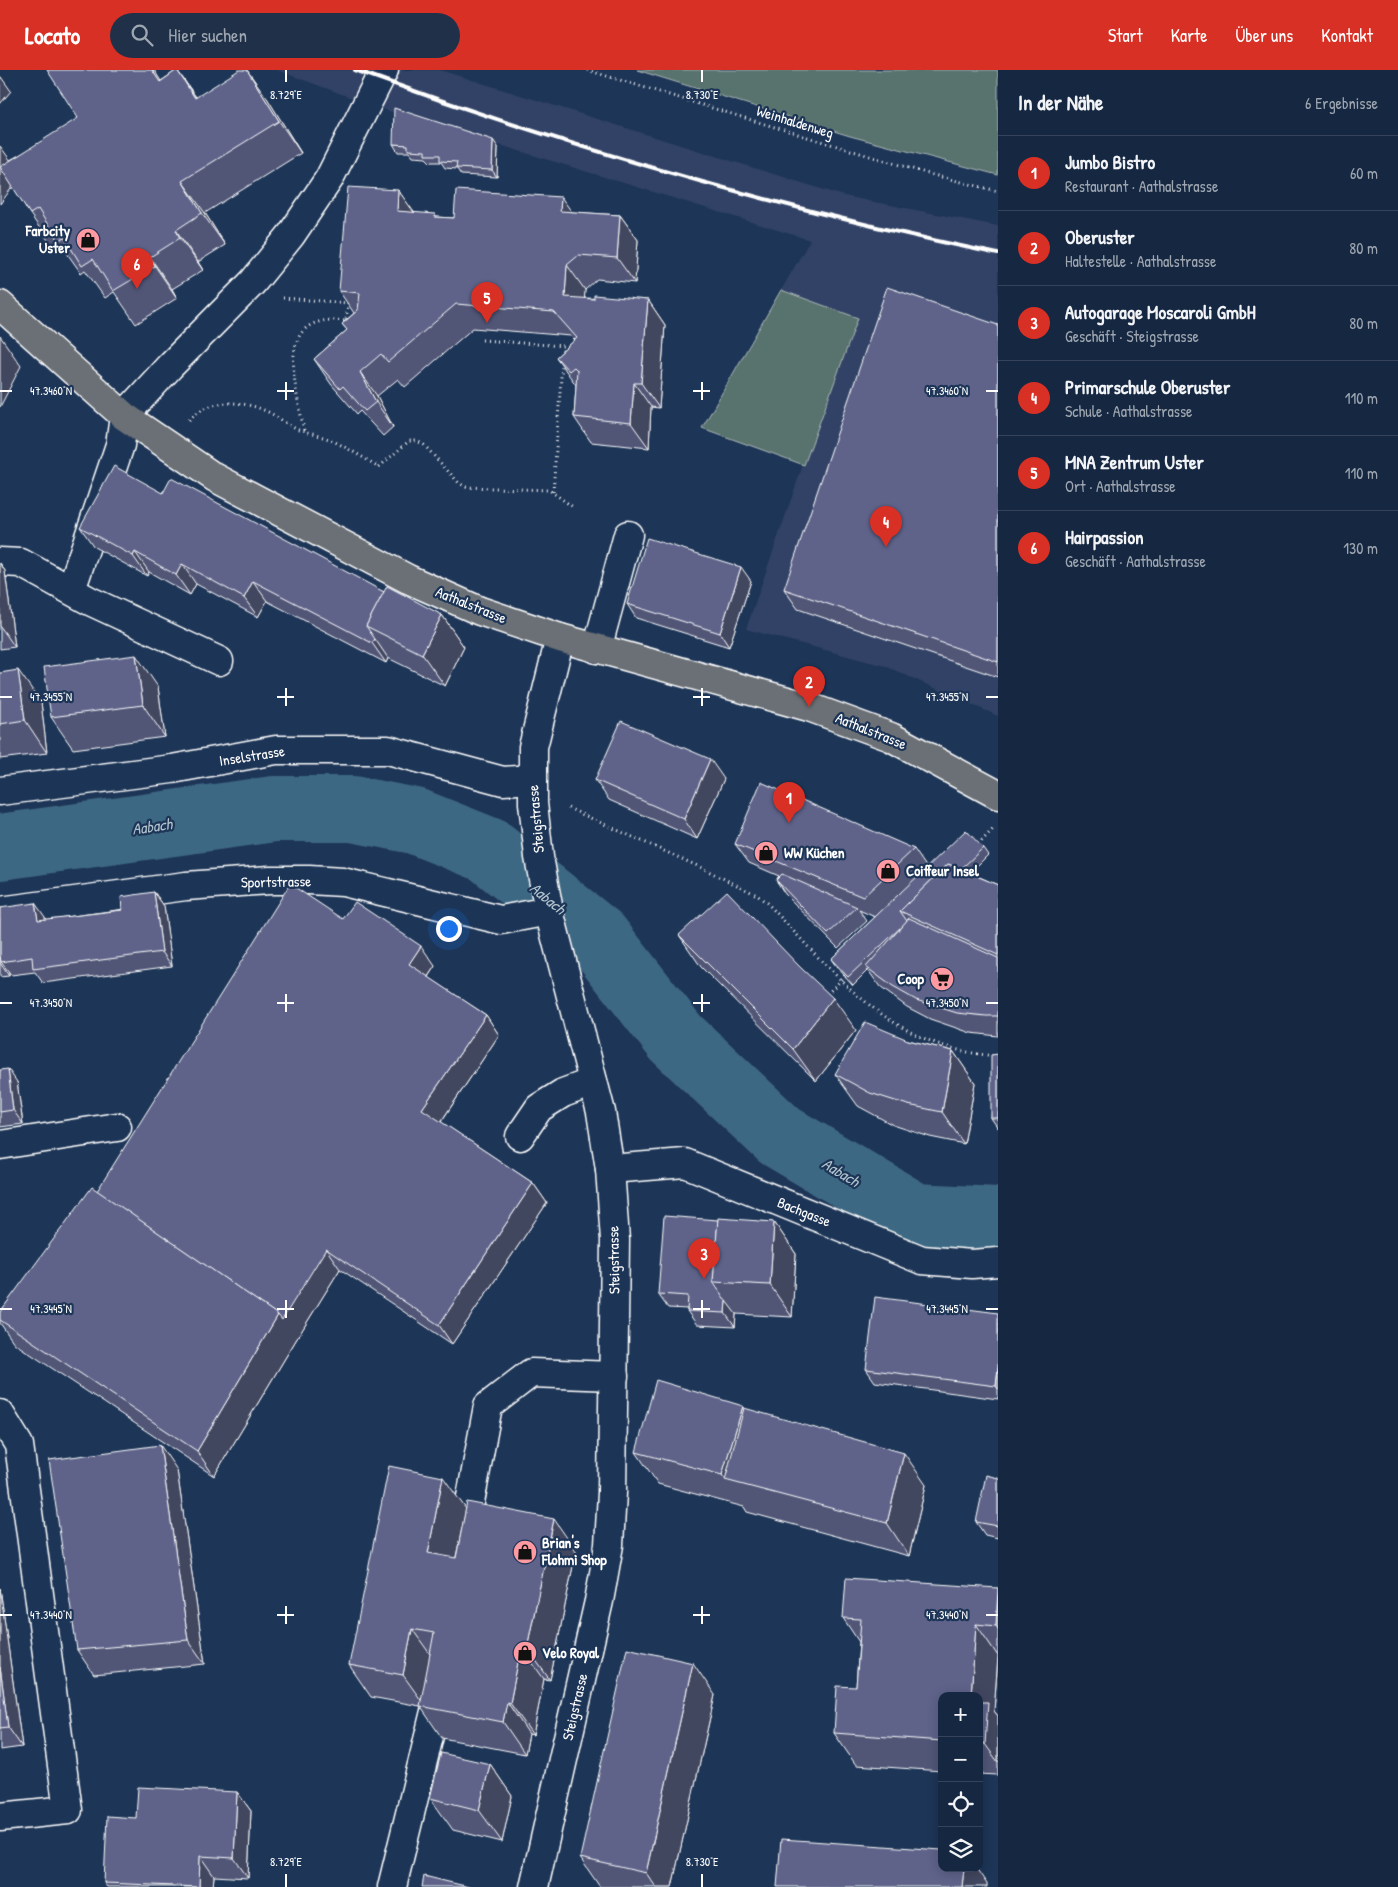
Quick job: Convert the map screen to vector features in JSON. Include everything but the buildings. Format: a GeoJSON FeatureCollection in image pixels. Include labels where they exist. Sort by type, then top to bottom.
{"type":"FeatureCollection","features":[{"type":"Feature","properties":{"kind":"main road","name":"Aathalstrasse"},"geometry":{"type":"LineString","coordinates":[[0,305],[124,416],[214,476],[408,579],[480,611],[560,638],[809,707],[891,737],[998,795]]}},
{"type":"Feature","properties":{"kind":"street"},"geometry":{"type":"LineString","coordinates":[[71,590],[120,445],[124,416],[257,277],[291,235],[329,179],[384,70]]}},
{"type":"Feature","properties":{"kind":"street"},"geometry":{"type":"LineString","coordinates":[[597,649],[628,535]]}},
{"type":"Feature","properties":{"kind":"street"},"geometry":{"type":"LineString","coordinates":[[0,562],[21,564],[219,661]]}},
{"type":"Feature","properties":{"kind":"street","name":"Steigstrasse"},"geometry":{"type":"LineString","coordinates":[[534,1887],[599,1602],[609,1545],[612,1492],[615,1240],[610,1169],[601,1112],[556,941],[538,913],[539,857],[532,779],[533,747],[560,638]]}},
{"type":"Feature","properties":{"kind":"street","name":"Inselstrasse"},"geometry":{"type":"LineString","coordinates":[[0,791],[172,769],[276,750],[388,750],[503,781],[532,779]]}},
{"type":"Feature","properties":{"kind":"street","name":"Sportstrasse"},"geometry":{"type":"LineString","coordinates":[[0,911],[186,886],[270,880],[309,880],[352,884],[501,920],[538,913]]}},
{"type":"Feature","properties":{"kind":"street"},"geometry":{"type":"LineString","coordinates":[[520,1136],[539,1108],[563,1093],[593,1082]]}},
{"type":"Feature","properties":{"kind":"street"},"geometry":{"type":"LineString","coordinates":[[0,1145],[117,1127]]}},
{"type":"Feature","properties":{"kind":"street","name":"Bachgasse"},"geometry":{"type":"LineString","coordinates":[[610,1169],[685,1163],[922,1260],[972,1264],[998,1262]]}},
{"type":"Feature","properties":{"kind":"street"},"geometry":{"type":"LineString","coordinates":[[459,1563],[488,1406],[531,1372],[614,1376]]}},
{"type":"Feature","properties":{"kind":"street"},"geometry":{"type":"LineString","coordinates":[[0,1414],[19,1445],[68,1810],[0,1817]]}},
{"type":"Feature","properties":{"kind":"street"},"geometry":{"type":"LineString","coordinates":[[392,1887],[445,1672]]}},
{"type":"Feature","properties":{"kind":"path","name":"Weinhaldenweg"},"geometry":{"type":"LineString","coordinates":[[587,70],[929,174],[998,191]]}},
{"type":"Feature","properties":{"kind":"path"},"geometry":{"type":"LineString","coordinates":[[257,277],[279,297],[348,303],[346,321],[320,320],[309,325],[301,332],[296,342],[293,371],[304,432]]}},
{"type":"Feature","properties":{"kind":"path"},"geometry":{"type":"LineString","coordinates":[[482,340],[564,346],[553,492]]}},
{"type":"Feature","properties":{"kind":"path"},"geometry":{"type":"LineString","coordinates":[[185,424],[195,413],[208,407],[223,403],[240,403],[268,412],[304,432],[333,442],[379,467],[409,441],[418,441],[459,483],[466,487],[549,490],[573,506]]}},
{"type":"Feature","properties":{"kind":"path"},"geometry":{"type":"LineString","coordinates":[[560,805],[702,868],[756,895],[768,904],[841,980],[875,1011],[910,1033],[948,1048],[982,1055],[998,1056]]}},
{"type":"Feature","properties":{"kind":"path"},"geometry":{"type":"LineString","coordinates":[[978,846],[995,828]]}},
{"type":"Feature","properties":{"kind":"path"},"geometry":{"type":"LineString","coordinates":[[822,999],[848,974]]}},
{"type":"Feature","properties":{"kind":"shaded area"},"geometry":{"type":"Polygon","coordinates":[[[277,70],[440,70],[844,196],[998,226],[998,716],[885,666],[746,629],[803,465],[702,428],[810,240],[379,108],[277,70]]]}},
{"type":"Feature","properties":{"kind":"green space"},"geometry":{"type":"Polygon","coordinates":[[[637,70],[998,70],[998,175],[850,136],[637,70]]]}},
{"type":"Feature","properties":{"kind":"green space"},"geometry":{"type":"Polygon","coordinates":[[[781,290],[858,318],[804,465],[702,428],[781,290]]]}},
{"type":"Feature","properties":{"kind":"waterway","name":"Aabach"},"geometry":{"type":"LineString","coordinates":[[0,847],[274,809],[353,809],[415,821],[488,850],[598,938],[676,1038],[780,1136],[915,1216],[998,1220]]}},
{"type":"Feature","properties":{"kind":"railway"},"geometry":{"type":"LineString","coordinates":[[355,70],[513,124],[673,174],[835,217],[998,254]]}},
{"type":"Feature","properties":{"kind":"place","name":"Farbcity Uster"},"geometry":{"type":"Point","coordinates":[88,240]}},
{"type":"Feature","properties":{"kind":"place","name":"Hairpassion"},"geometry":{"type":"Point","coordinates":[137,289]}},
{"type":"Feature","properties":{"kind":"place","name":"MNA Zentrum Uster"},"geometry":{"type":"Point","coordinates":[487,323]}},
{"type":"Feature","properties":{"kind":"place","name":"Primarschule Oberuster"},"geometry":{"type":"Point","coordinates":[886,547]}},
{"type":"Feature","properties":{"kind":"place","name":"Oberuster"},"geometry":{"type":"Point","coordinates":[809,707]}},
{"type":"Feature","properties":{"kind":"place","name":"Jumbo Bistro"},"geometry":{"type":"Point","coordinates":[789,823]}},
{"type":"Feature","properties":{"kind":"place","name":"WW Küchen"},"geometry":{"type":"Point","coordinates":[766,853]}},
{"type":"Feature","properties":{"kind":"place","name":"Coiffeur Insel"},"geometry":{"type":"Point","coordinates":[888,871]}},
{"type":"Feature","properties":{"kind":"place","name":"Coop"},"geometry":{"type":"Point","coordinates":[942,979]}},
{"type":"Feature","properties":{"kind":"place","name":"Autogarage Moscaroli GmbH"},"geometry":{"type":"Point","coordinates":[704,1279]}},
{"type":"Feature","properties":{"kind":"place","name":"Brian's Flohmi Shop"},"geometry":{"type":"Point","coordinates":[525,1552]}},
{"type":"Feature","properties":{"kind":"place","name":"Velo Royal"},"geometry":{"type":"Point","coordinates":[525,1653]}}]}
